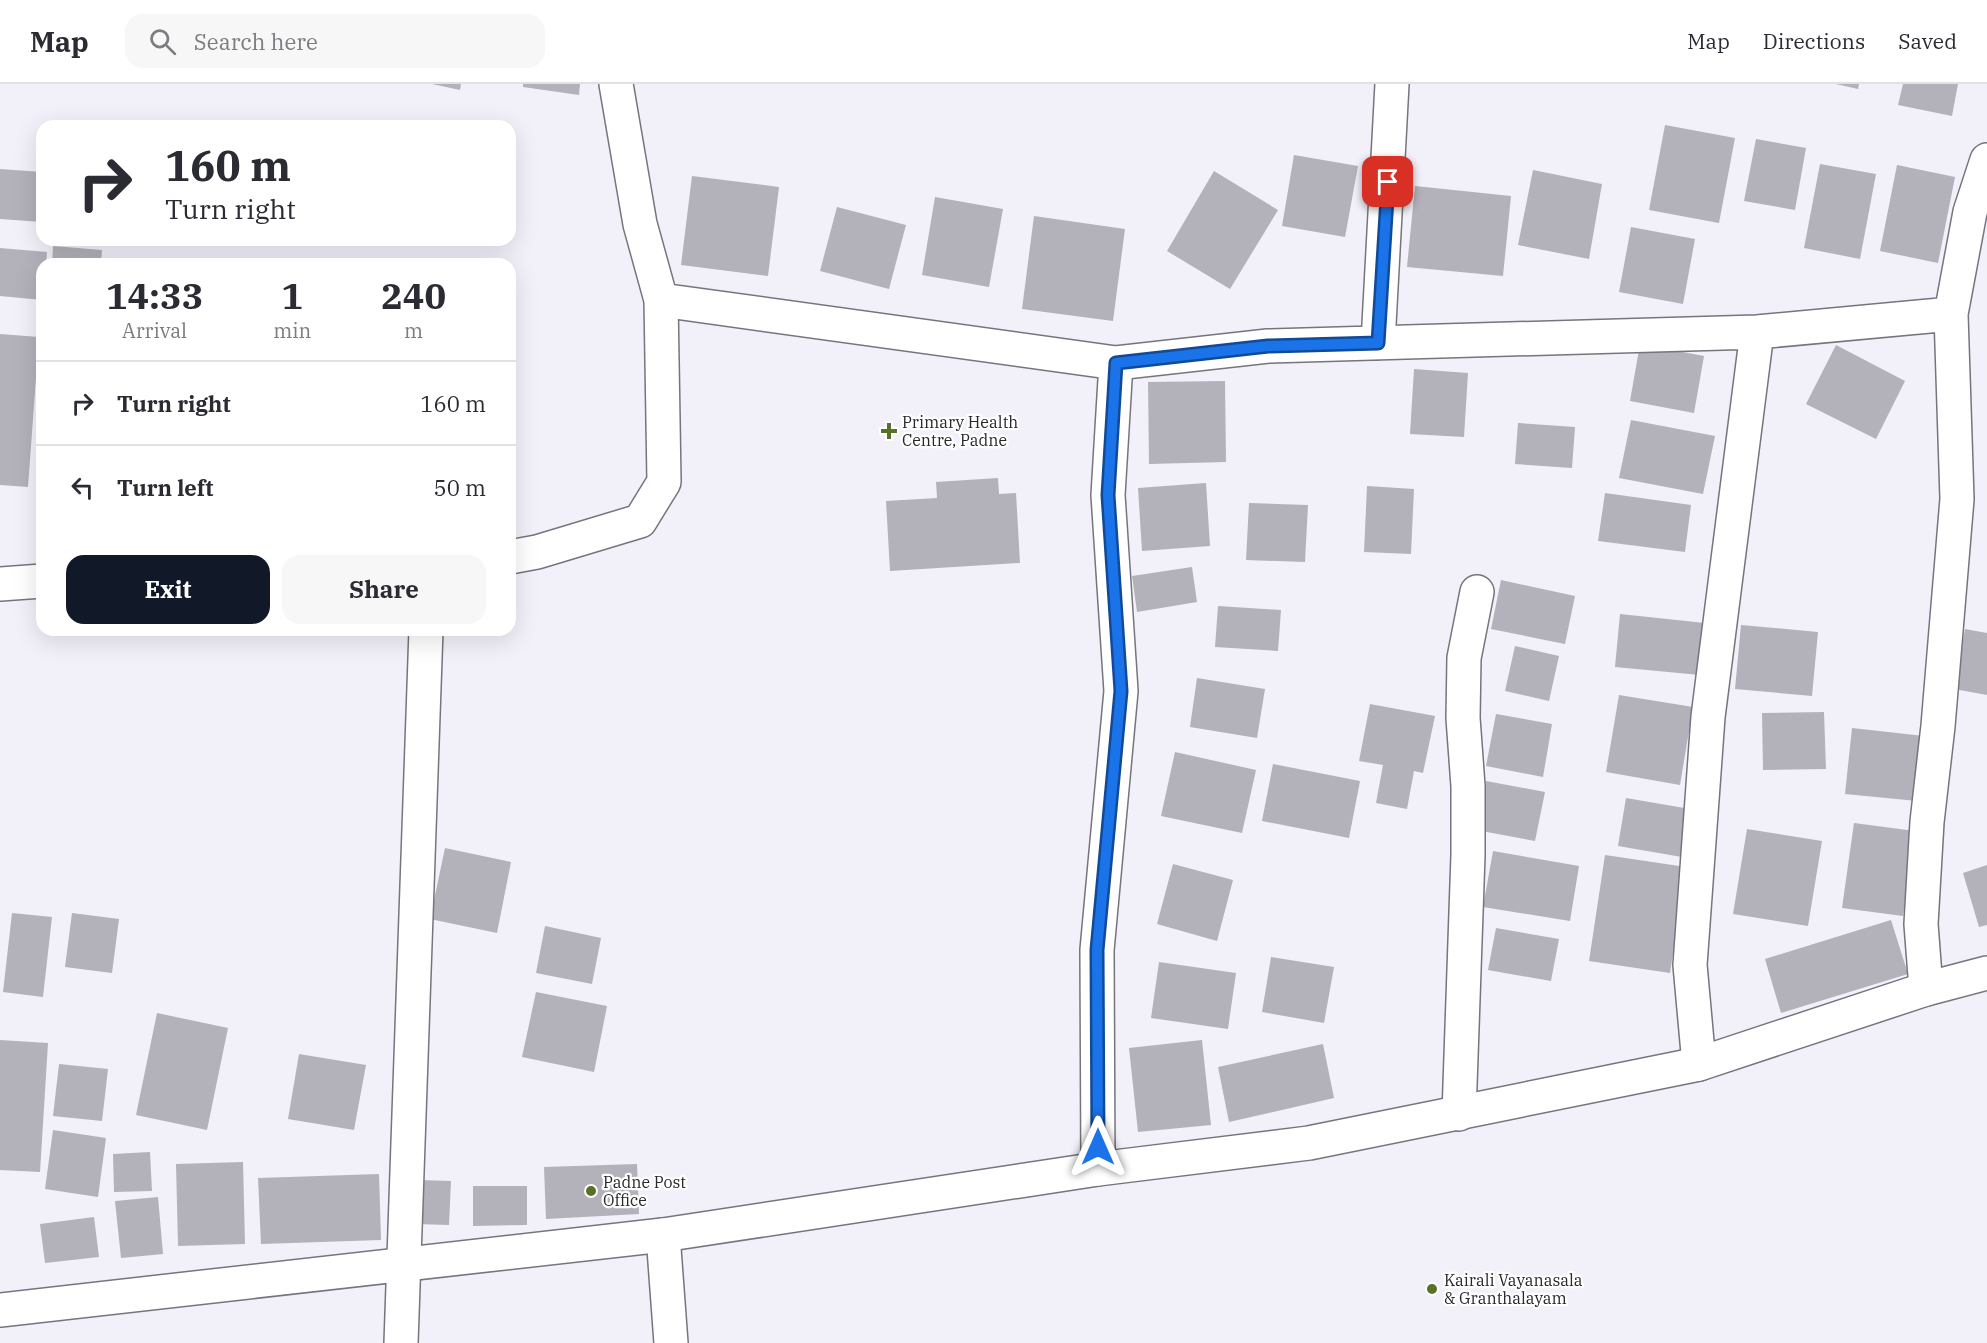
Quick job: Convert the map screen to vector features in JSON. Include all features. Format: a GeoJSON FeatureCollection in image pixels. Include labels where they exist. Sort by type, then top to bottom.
{"type":"FeatureCollection","features":[{"type":"Feature","properties":{"kind":"street"},"geometry":{"type":"LineString","coordinates":[[516,556],[537,552],[640,521],[664,482],[661,300],[640,224],[616,84]]}},
{"type":"Feature","properties":{"kind":"street"},"geometry":{"type":"LineString","coordinates":[[1378,343],[1390,159],[1392,84]]}},
{"type":"Feature","properties":{"kind":"street"},"geometry":{"type":"LineString","coordinates":[[1926,989],[1921,924],[1927,822],[1938,726],[1957,499],[1951,314],[1970,212],[1987,160]]}},
{"type":"Feature","properties":{"kind":"street"},"geometry":{"type":"LineString","coordinates":[[661,300],[1116,363],[1268,346],[1757,332],[1951,314]]}},
{"type":"Feature","properties":{"kind":"street"},"geometry":{"type":"LineString","coordinates":[[1699,1064],[1690,965],[1708,717],[1757,332]]}},
{"type":"Feature","properties":{"kind":"street"},"geometry":{"type":"LineString","coordinates":[[1098,1169],[1097,950],[1121,691],[1108,495],[1116,363]]}},
{"type":"Feature","properties":{"kind":"street"},"geometry":{"type":"LineString","coordinates":[[0,584],[36,581]]}},
{"type":"Feature","properties":{"kind":"street"},"geometry":{"type":"LineString","coordinates":[[1459,1114],[1468,855],[1464,658],[1477,592]]}},
{"type":"Feature","properties":{"kind":"street"},"geometry":{"type":"LineString","coordinates":[[401,1343],[426,636]]}},
{"type":"Feature","properties":{"kind":"street"},"geometry":{"type":"LineString","coordinates":[[0,1310],[663,1235],[1098,1169],[1309,1143],[1699,1064],[1926,989],[1987,973]]}},
{"type":"Feature","properties":{"kind":"street"},"geometry":{"type":"LineString","coordinates":[[663,1235],[671,1343]]}},
{"type":"Feature","properties":{"kind":"building"},"geometry":{"type":"Polygon","coordinates":[[[432,84],[461,84],[460,90],[432,84]]]}},
{"type":"Feature","properties":{"kind":"building"},"geometry":{"type":"Polygon","coordinates":[[[523,84],[580,84],[579,95],[523,87],[523,84]]]}},
{"type":"Feature","properties":{"kind":"building"},"geometry":{"type":"Polygon","coordinates":[[[1836,84],[1859,84],[1858,89],[1836,84]]]}},
{"type":"Feature","properties":{"kind":"building"},"geometry":{"type":"Polygon","coordinates":[[[1903,84],[1958,84],[1952,116],[1898,105],[1903,84]]]}},
{"type":"Feature","properties":{"kind":"building"},"geometry":{"type":"Polygon","coordinates":[[[1665,125],[1735,138],[1719,223],[1649,210],[1665,125]]]}},
{"type":"Feature","properties":{"kind":"building"},"geometry":{"type":"Polygon","coordinates":[[[1756,139],[1806,148],[1795,210],[1744,201],[1756,139]]]}},
{"type":"Feature","properties":{"kind":"building"},"geometry":{"type":"Polygon","coordinates":[[[1294,155],[1358,166],[1345,237],[1282,226],[1294,155]]]}},
{"type":"Feature","properties":{"kind":"building"},"geometry":{"type":"Polygon","coordinates":[[[1820,164],[1876,174],[1860,259],[1804,248],[1820,164]]]}},
{"type":"Feature","properties":{"kind":"building"},"geometry":{"type":"Polygon","coordinates":[[[1897,165],[1955,177],[1938,263],[1880,251],[1897,165]]]}},
{"type":"Feature","properties":{"kind":"building"},"geometry":{"type":"Polygon","coordinates":[[[0,169],[36,172],[36,222],[0,219],[0,169]]]}},
{"type":"Feature","properties":{"kind":"building"},"geometry":{"type":"Polygon","coordinates":[[[1533,170],[1602,184],[1589,259],[1518,245],[1533,170]]]}},
{"type":"Feature","properties":{"kind":"building"},"geometry":{"type":"Polygon","coordinates":[[[1214,171],[1278,210],[1230,289],[1167,251],[1214,171]]]}},
{"type":"Feature","properties":{"kind":"building"},"geometry":{"type":"Polygon","coordinates":[[[692,176],[779,187],[768,276],[681,265],[692,176]]]}},
{"type":"Feature","properties":{"kind":"building"},"geometry":{"type":"Polygon","coordinates":[[[1415,186],[1511,196],[1503,276],[1407,267],[1415,186]]]}},
{"type":"Feature","properties":{"kind":"building"},"geometry":{"type":"Polygon","coordinates":[[[935,197],[1003,209],[989,287],[922,275],[935,197]]]}},
{"type":"Feature","properties":{"kind":"building"},"geometry":{"type":"Polygon","coordinates":[[[837,207],[906,225],[889,289],[820,271],[837,207]]]}},
{"type":"Feature","properties":{"kind":"building"},"geometry":{"type":"Polygon","coordinates":[[[1034,216],[1125,229],[1113,321],[1022,309],[1034,216]]]}},
{"type":"Feature","properties":{"kind":"building"},"geometry":{"type":"Polygon","coordinates":[[[1631,227],[1695,239],[1683,304],[1619,292],[1631,227]]]}},
{"type":"Feature","properties":{"kind":"building"},"geometry":{"type":"Polygon","coordinates":[[[53,246],[102,250],[101,258],[52,258],[53,246]]]}},
{"type":"Feature","properties":{"kind":"building"},"geometry":{"type":"Polygon","coordinates":[[[0,248],[47,252],[46,258],[36,258],[36,299],[0,296],[0,248]]]}},
{"type":"Feature","properties":{"kind":"building"},"geometry":{"type":"Polygon","coordinates":[[[0,334],[36,337],[36,378],[28,487],[0,485],[0,334]]]}},
{"type":"Feature","properties":{"kind":"building"},"geometry":{"type":"Polygon","coordinates":[[[1640,344],[1704,356],[1694,413],[1630,401],[1640,344]]]}},
{"type":"Feature","properties":{"kind":"building"},"geometry":{"type":"Polygon","coordinates":[[[1836,345],[1905,381],[1876,439],[1806,404],[1836,345]]]}},
{"type":"Feature","properties":{"kind":"building"},"geometry":{"type":"Polygon","coordinates":[[[1414,369],[1468,373],[1464,437],[1410,434],[1414,369]]]}},
{"type":"Feature","properties":{"kind":"building"},"geometry":{"type":"Polygon","coordinates":[[[1225,381],[1226,462],[1149,464],[1148,382],[1225,381]]]}},
{"type":"Feature","properties":{"kind":"building"},"geometry":{"type":"Polygon","coordinates":[[[1631,420],[1715,436],[1703,494],[1619,478],[1631,420]]]}},
{"type":"Feature","properties":{"kind":"building"},"geometry":{"type":"Polygon","coordinates":[[[1518,423],[1575,427],[1572,468],[1515,464],[1518,423]]]}},
{"type":"Feature","properties":{"kind":"building"},"geometry":{"type":"Polygon","coordinates":[[[998,478],[999,494],[1016,493],[1020,563],[890,571],[886,501],[937,498],[936,482],[998,478]]]}},
{"type":"Feature","properties":{"kind":"building"},"geometry":{"type":"Polygon","coordinates":[[[1206,483],[1210,546],[1142,551],[1138,488],[1206,483]]]}},
{"type":"Feature","properties":{"kind":"building"},"geometry":{"type":"Polygon","coordinates":[[[1367,486],[1414,489],[1411,554],[1364,552],[1367,486]]]}},
{"type":"Feature","properties":{"kind":"building"},"geometry":{"type":"Polygon","coordinates":[[[1605,493],[1691,505],[1685,552],[1598,541],[1605,493]]]}},
{"type":"Feature","properties":{"kind":"building"},"geometry":{"type":"Polygon","coordinates":[[[1249,503],[1308,505],[1305,562],[1246,560],[1249,503]]]}},
{"type":"Feature","properties":{"kind":"building"},"geometry":{"type":"Polygon","coordinates":[[[1192,567],[1197,602],[1137,612],[1132,576],[1192,567]]]}},
{"type":"Feature","properties":{"kind":"building"},"geometry":{"type":"Polygon","coordinates":[[[1501,580],[1575,596],[1565,644],[1491,629],[1501,580]]]}},
{"type":"Feature","properties":{"kind":"building"},"geometry":{"type":"Polygon","coordinates":[[[1218,606],[1281,610],[1278,651],[1215,647],[1218,606]]]}},
{"type":"Feature","properties":{"kind":"building"},"geometry":{"type":"Polygon","coordinates":[[[1620,614],[1705,623],[1700,675],[1615,667],[1620,614]]]}},
{"type":"Feature","properties":{"kind":"building"},"geometry":{"type":"Polygon","coordinates":[[[1741,625],[1818,632],[1812,696],[1735,689],[1741,625]]]}},
{"type":"Feature","properties":{"kind":"building"},"geometry":{"type":"Polygon","coordinates":[[[1965,629],[1987,633],[1987,695],[1954,689],[1965,629]]]}},
{"type":"Feature","properties":{"kind":"building"},"geometry":{"type":"Polygon","coordinates":[[[1515,646],[1559,656],[1549,701],[1505,691],[1515,646]]]}},
{"type":"Feature","properties":{"kind":"building"},"geometry":{"type":"Polygon","coordinates":[[[1197,678],[1265,689],[1257,738],[1190,727],[1197,678]]]}},
{"type":"Feature","properties":{"kind":"building"},"geometry":{"type":"Polygon","coordinates":[[[1619,695],[1693,707],[1680,785],[1606,772],[1619,695]]]}},
{"type":"Feature","properties":{"kind":"building"},"geometry":{"type":"Polygon","coordinates":[[[1370,704],[1435,716],[1423,773],[1414,771],[1407,809],[1376,803],[1383,765],[1359,761],[1370,704]]]}},
{"type":"Feature","properties":{"kind":"building"},"geometry":{"type":"Polygon","coordinates":[[[1824,712],[1826,769],[1763,770],[1762,713],[1824,712]]]}},
{"type":"Feature","properties":{"kind":"building"},"geometry":{"type":"Polygon","coordinates":[[[1496,714],[1552,724],[1543,777],[1486,766],[1496,714]]]}},
{"type":"Feature","properties":{"kind":"building"},"geometry":{"type":"Polygon","coordinates":[[[1852,728],[1924,736],[1917,801],[1845,794],[1852,728]]]}},
{"type":"Feature","properties":{"kind":"building"},"geometry":{"type":"Polygon","coordinates":[[[1175,752],[1256,770],[1242,833],[1161,816],[1175,752]]]}},
{"type":"Feature","properties":{"kind":"building"},"geometry":{"type":"Polygon","coordinates":[[[1273,764],[1360,781],[1349,838],[1262,821],[1273,764]]]}},
{"type":"Feature","properties":{"kind":"building"},"geometry":{"type":"Polygon","coordinates":[[[1486,781],[1545,792],[1535,841],[1476,830],[1486,781]]]}},
{"type":"Feature","properties":{"kind":"building"},"geometry":{"type":"Polygon","coordinates":[[[1626,798],[1690,809],[1682,857],[1618,846],[1626,798]]]}},
{"type":"Feature","properties":{"kind":"building"},"geometry":{"type":"Polygon","coordinates":[[[1854,823],[1915,831],[1903,916],[1842,908],[1854,823]]]}},
{"type":"Feature","properties":{"kind":"building"},"geometry":{"type":"Polygon","coordinates":[[[1747,829],[1822,841],[1808,926],[1733,914],[1747,829]]]}},
{"type":"Feature","properties":{"kind":"building"},"geometry":{"type":"Polygon","coordinates":[[[445,848],[511,862],[497,933],[430,919],[445,848]]]}},
{"type":"Feature","properties":{"kind":"building"},"geometry":{"type":"Polygon","coordinates":[[[1493,851],[1579,866],[1570,921],[1483,907],[1493,851]]]}},
{"type":"Feature","properties":{"kind":"building"},"geometry":{"type":"Polygon","coordinates":[[[1605,855],[1686,867],[1670,973],[1589,961],[1605,855]]]}},
{"type":"Feature","properties":{"kind":"building"},"geometry":{"type":"Polygon","coordinates":[[[1173,864],[1233,880],[1217,941],[1157,924],[1173,864]]]}},
{"type":"Feature","properties":{"kind":"building"},"geometry":{"type":"Polygon","coordinates":[[[1987,865],[1987,925],[1979,927],[1963,873],[1987,865]]]}},
{"type":"Feature","properties":{"kind":"building"},"geometry":{"type":"Polygon","coordinates":[[[12,913],[52,917],[43,997],[3,992],[12,913]]]}},
{"type":"Feature","properties":{"kind":"building"},"geometry":{"type":"Polygon","coordinates":[[[72,913],[119,919],[112,973],[65,967],[72,913]]]}},
{"type":"Feature","properties":{"kind":"building"},"geometry":{"type":"Polygon","coordinates":[[[1891,920],[1908,974],[1781,1013],[1765,959],[1891,920]]]}},
{"type":"Feature","properties":{"kind":"building"},"geometry":{"type":"Polygon","coordinates":[[[545,926],[601,938],[592,984],[536,973],[545,926]]]}},
{"type":"Feature","properties":{"kind":"building"},"geometry":{"type":"Polygon","coordinates":[[[1496,928],[1559,939],[1551,981],[1488,970],[1496,928]]]}},
{"type":"Feature","properties":{"kind":"building"},"geometry":{"type":"Polygon","coordinates":[[[1271,957],[1334,967],[1324,1023],[1262,1012],[1271,957]]]}},
{"type":"Feature","properties":{"kind":"building"},"geometry":{"type":"Polygon","coordinates":[[[1159,962],[1236,973],[1228,1029],[1151,1018],[1159,962]]]}},
{"type":"Feature","properties":{"kind":"building"},"geometry":{"type":"Polygon","coordinates":[[[536,992],[607,1006],[594,1072],[522,1057],[536,992]]]}},
{"type":"Feature","properties":{"kind":"building"},"geometry":{"type":"Polygon","coordinates":[[[157,1013],[228,1028],[207,1130],[136,1115],[157,1013]]]}},
{"type":"Feature","properties":{"kind":"building"},"geometry":{"type":"Polygon","coordinates":[[[0,1040],[48,1043],[40,1172],[0,1170],[0,1040]]]}},
{"type":"Feature","properties":{"kind":"building"},"geometry":{"type":"Polygon","coordinates":[[[1202,1040],[1211,1125],[1138,1132],[1129,1048],[1202,1040]]]}},
{"type":"Feature","properties":{"kind":"building"},"geometry":{"type":"Polygon","coordinates":[[[1323,1044],[1334,1098],[1229,1122],[1218,1067],[1323,1044]]]}},
{"type":"Feature","properties":{"kind":"building"},"geometry":{"type":"Polygon","coordinates":[[[299,1054],[366,1065],[354,1130],[288,1119],[299,1054]]]}},
{"type":"Feature","properties":{"kind":"building"},"geometry":{"type":"Polygon","coordinates":[[[59,1064],[108,1069],[102,1121],[53,1116],[59,1064]]]}},
{"type":"Feature","properties":{"kind":"building"},"geometry":{"type":"Polygon","coordinates":[[[53,1130],[106,1138],[98,1197],[45,1189],[53,1130]]]}},
{"type":"Feature","properties":{"kind":"building"},"geometry":{"type":"Polygon","coordinates":[[[150,1152],[152,1191],[114,1192],[113,1154],[150,1152]]]}},
{"type":"Feature","properties":{"kind":"building"},"geometry":{"type":"Polygon","coordinates":[[[243,1162],[245,1244],[178,1246],[176,1164],[243,1162]]]}},
{"type":"Feature","properties":{"kind":"building","name":"Padne Post Office"},"geometry":{"type":"Polygon","coordinates":[[[637,1164],[639,1214],[546,1219],[544,1167],[637,1164]]]}},
{"type":"Feature","properties":{"kind":"building"},"geometry":{"type":"Polygon","coordinates":[[[379,1174],[381,1240],[261,1244],[258,1178],[379,1174]]]}},
{"type":"Feature","properties":{"kind":"building"},"geometry":{"type":"Polygon","coordinates":[[[418,1180],[451,1181],[449,1225],[416,1224],[418,1180]]]}},
{"type":"Feature","properties":{"kind":"building"},"geometry":{"type":"Polygon","coordinates":[[[473,1186],[527,1186],[527,1225],[473,1226],[473,1186]]]}},
{"type":"Feature","properties":{"kind":"building"},"geometry":{"type":"Polygon","coordinates":[[[158,1197],[163,1254],[121,1258],[115,1201],[158,1197]]]}},
{"type":"Feature","properties":{"kind":"building"},"geometry":{"type":"Polygon","coordinates":[[[94,1217],[99,1257],[45,1263],[40,1224],[94,1217]]]}},
{"type":"Feature","properties":{"kind":"place","name":"Primary Health Centre, Padne"},"geometry":{"type":"Point","coordinates":[889,431]}},
{"type":"Feature","properties":{"kind":"place","name":"Padne Post Office"},"geometry":{"type":"Point","coordinates":[591,1191]}},
{"type":"Feature","properties":{"kind":"place","name":"Kairali Vayanasala & Granthalayam"},"geometry":{"type":"Point","coordinates":[1432,1289]}},
{"type":"Feature","properties":{"kind":"route"},"geometry":{"type":"LineString","coordinates":[[1098,1147],[1097,950],[1121,691],[1108,495],[1116,363],[1268,346],[1378,343],[1388,182]]}}]}
